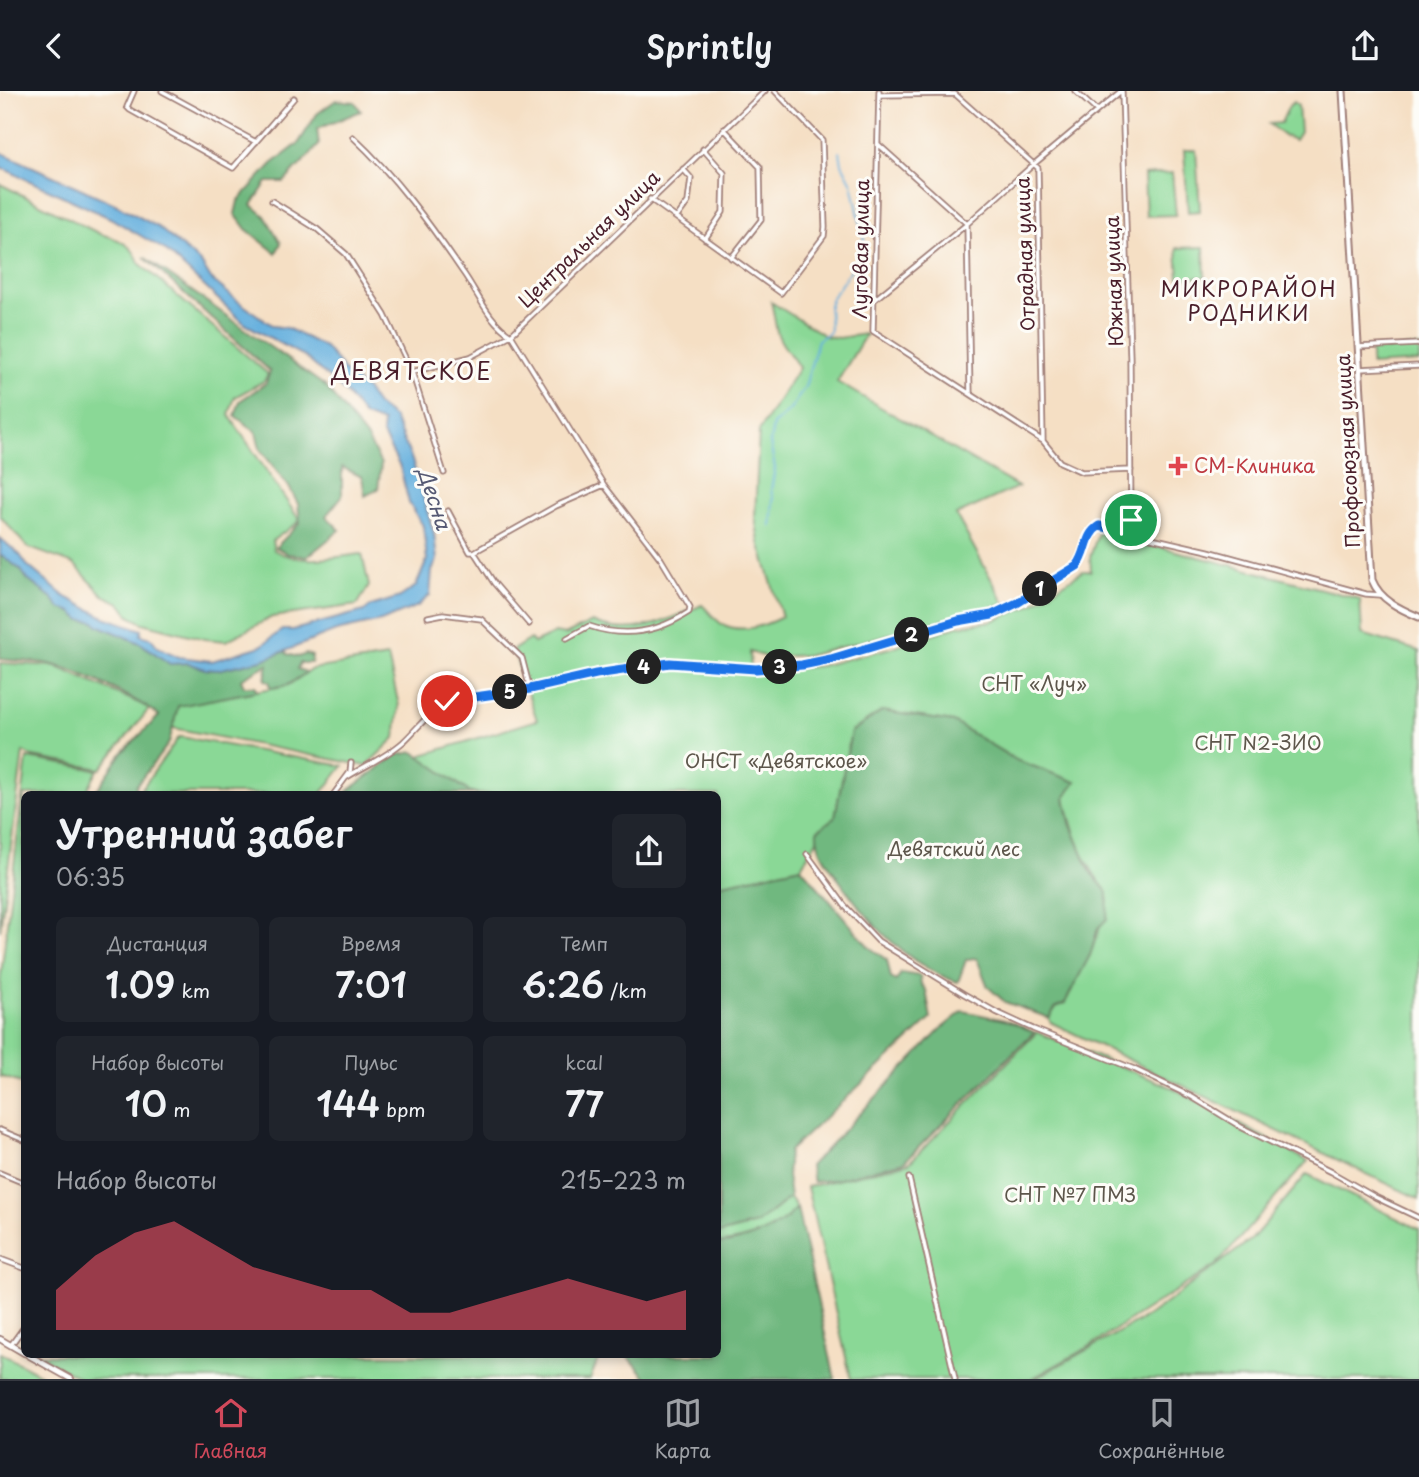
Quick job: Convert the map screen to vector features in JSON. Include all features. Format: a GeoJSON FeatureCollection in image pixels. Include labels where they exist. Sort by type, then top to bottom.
{"type":"FeatureCollection","features":[{"type":"Feature","properties":{"kind":"main road","name":"Профсоюзная улица"},"geometry":{"type":"LineString","coordinates":[[1343,91],[1371,571],[1372,580],[1380,595]]}},
{"type":"Feature","properties":{"kind":"main road"},"geometry":{"type":"LineString","coordinates":[[1380,595],[1419,617]]}},
{"type":"Feature","properties":{"kind":"street"},"geometry":{"type":"LineString","coordinates":[[134,91],[128,102],[130,110],[233,168],[293,98]]}},
{"type":"Feature","properties":{"kind":"street"},"geometry":{"type":"LineString","coordinates":[[162,91],[256,142]]}},
{"type":"Feature","properties":{"kind":"street","name":"Центральная улица"},"geometry":{"type":"LineString","coordinates":[[412,372],[470,357],[510,335],[765,91]]}},
{"type":"Feature","properties":{"kind":"street"},"geometry":{"type":"LineString","coordinates":[[650,199],[781,293],[824,236],[825,227],[822,139],[775,91]]}},
{"type":"Feature","properties":{"kind":"street"},"geometry":{"type":"LineString","coordinates":[[1075,91],[1097,111]]}},
{"type":"Feature","properties":{"kind":"street"},"geometry":{"type":"LineString","coordinates":[[874,300],[1122,91]]}},
{"type":"Feature","properties":{"kind":"street","name":"Южная улица"},"geometry":{"type":"LineString","coordinates":[[1122,91],[1131,532]]}},
{"type":"Feature","properties":{"kind":"street","name":"Отрадная улица"},"geometry":{"type":"LineString","coordinates":[[879,93],[955,92],[1038,168],[1043,441]]}},
{"type":"Feature","properties":{"kind":"street","name":"Луговая улица"},"geometry":{"type":"LineString","coordinates":[[879,93],[873,331],[1043,441],[1060,463],[1082,472],[1131,470]]}},
{"type":"Feature","properties":{"kind":"street"},"geometry":{"type":"LineString","coordinates":[[724,129],[760,167],[761,221],[731,258]]}},
{"type":"Feature","properties":{"kind":"street"},"geometry":{"type":"LineString","coordinates":[[353,137],[379,161],[463,272],[498,327],[510,335],[604,485],[661,559],[690,607],[689,613],[672,623],[649,630],[620,634],[589,626],[567,638]]}},
{"type":"Feature","properties":{"kind":"street"},"geometry":{"type":"LineString","coordinates":[[878,144],[967,224],[970,393]]}},
{"type":"Feature","properties":{"kind":"street"},"geometry":{"type":"LineString","coordinates":[[703,149],[724,173],[723,212],[705,239]]}},
{"type":"Feature","properties":{"kind":"street"},"geometry":{"type":"LineString","coordinates":[[677,217],[688,202],[691,178],[682,169]]}},
{"type":"Feature","properties":{"kind":"street"},"geometry":{"type":"LineString","coordinates":[[272,201],[317,229],[346,254],[385,315],[412,372],[444,473]]}},
{"type":"Feature","properties":{"kind":"street"},"geometry":{"type":"LineString","coordinates":[[1358,347],[1419,344]]}},
{"type":"Feature","properties":{"kind":"street"},"geometry":{"type":"LineString","coordinates":[[1359,369],[1419,366]]}},
{"type":"Feature","properties":{"kind":"street"},"geometry":{"type":"LineString","coordinates":[[474,552],[556,506],[604,485]]}},
{"type":"Feature","properties":{"kind":"street"},"geometry":{"type":"LineString","coordinates":[[448,511],[470,552],[474,552],[494,583],[530,624]]}},
{"type":"Feature","properties":{"kind":"street"},"geometry":{"type":"LineString","coordinates":[[347,777],[371,765],[402,743],[435,708],[447,701],[674,663],[756,669],[802,665],[958,621],[992,615],[1077,566],[1084,558],[1090,534],[1099,526],[1366,594],[1380,595]]}},
{"type":"Feature","properties":{"kind":"street"},"geometry":{"type":"LineString","coordinates":[[428,617],[443,614],[481,619],[522,658],[530,689]]}},
{"type":"Feature","properties":{"kind":"street"},"geometry":{"type":"LineString","coordinates":[[336,791],[347,777],[351,763]]}},
{"type":"Feature","properties":{"kind":"street"},"geometry":{"type":"LineString","coordinates":[[807,854],[845,906],[878,940],[964,993],[996,1012],[1192,1097],[1241,1127],[1419,1218]]}},
{"type":"Feature","properties":{"kind":"street"},"geometry":{"type":"LineString","coordinates":[[0,1130],[21,1139]]}},
{"type":"Feature","properties":{"kind":"street"},"geometry":{"type":"LineString","coordinates":[[0,1173],[21,1182]]}},
{"type":"Feature","properties":{"kind":"street"},"geometry":{"type":"LineString","coordinates":[[909,1178],[955,1379]]}},
{"type":"Feature","properties":{"kind":"street"},"geometry":{"type":"LineString","coordinates":[[0,1259],[21,1267]]}},
{"type":"Feature","properties":{"kind":"street"},"geometry":{"type":"LineString","coordinates":[[11,1345],[21,1331]]}},
{"type":"Feature","properties":{"kind":"street"},"geometry":{"type":"LineString","coordinates":[[0,1339],[21,1351]]}},
{"type":"Feature","properties":{"kind":"street"},"geometry":{"type":"LineString","coordinates":[[33,1358],[71,1379]]}},
{"type":"Feature","properties":{"kind":"green space"},"geometry":{"type":"Polygon","coordinates":[[[336,100],[355,102],[361,111],[317,129],[319,145],[284,182],[267,182],[252,205],[265,216],[281,243],[276,253],[246,229],[235,214],[238,201],[272,164],[298,144],[317,114],[336,100]]]}},
{"type":"Feature","properties":{"kind":"green space"},"geometry":{"type":"Polygon","coordinates":[[[1294,102],[1298,106],[1300,132],[1295,140],[1284,136],[1269,124],[1281,123],[1289,106],[1294,102]]]}},
{"type":"Feature","properties":{"kind":"green space"},"geometry":{"type":"Polygon","coordinates":[[[1184,150],[1196,150],[1200,211],[1188,212],[1184,150]]]}},
{"type":"Feature","properties":{"kind":"green space"},"geometry":{"type":"Polygon","coordinates":[[[1172,173],[1176,215],[1146,216],[1144,175],[1172,173]]]}},
{"type":"Feature","properties":{"kind":"green space"},"geometry":{"type":"Polygon","coordinates":[[[0,184],[100,234],[124,243],[133,251],[139,263],[268,374],[264,381],[235,397],[229,415],[300,521],[272,541],[274,550],[284,555],[306,559],[362,554],[369,586],[357,605],[272,617],[226,641],[205,639],[143,623],[131,617],[120,603],[103,595],[74,564],[27,547],[0,516],[0,184]]]}},
{"type":"Feature","properties":{"kind":"green space"},"geometry":{"type":"Polygon","coordinates":[[[1204,247],[1205,277],[1179,278],[1177,248],[1204,247]]]}},
{"type":"Feature","properties":{"kind":"green space"},"geometry":{"type":"Polygon","coordinates":[[[144,257],[325,386],[368,440],[381,464],[378,489],[365,496],[362,477],[342,467],[342,496],[326,516],[340,530],[307,557],[288,554],[276,547],[300,523],[298,504],[289,487],[260,449],[256,432],[235,416],[240,401],[266,383],[270,371],[144,257]]]}},
{"type":"Feature","properties":{"kind":"green space"},"geometry":{"type":"Polygon","coordinates":[[[771,302],[825,336],[838,338],[866,334],[837,382],[1018,487],[956,515],[1005,604],[810,655],[766,657],[750,652],[751,672],[820,666],[890,648],[957,626],[992,621],[1029,606],[1083,571],[1091,571],[1090,557],[1099,531],[1360,599],[1362,634],[1419,651],[1419,1199],[1050,1022],[1049,1018],[1090,955],[1107,906],[1108,893],[1086,860],[1068,811],[1065,798],[1075,782],[1016,760],[953,722],[882,711],[851,732],[835,817],[817,831],[817,840],[801,867],[721,884],[721,791],[468,791],[419,756],[537,720],[513,650],[530,639],[534,643],[555,633],[565,635],[592,622],[620,629],[648,626],[702,605],[722,624],[730,627],[745,629],[782,617],[759,542],[755,517],[759,431],[799,368],[778,335],[771,302]]]}},
{"type":"Feature","properties":{"kind":"green space"},"geometry":{"type":"Polygon","coordinates":[[[1419,347],[1419,362],[1371,365],[1371,350],[1419,347]]]}},
{"type":"Feature","properties":{"kind":"green space"},"geometry":{"type":"Polygon","coordinates":[[[0,554],[21,570],[28,580],[52,598],[60,608],[72,612],[81,620],[93,621],[140,643],[170,664],[188,663],[217,670],[262,660],[286,651],[287,654],[298,657],[306,654],[312,656],[311,663],[300,663],[297,669],[307,672],[288,685],[271,688],[269,681],[265,680],[268,664],[241,679],[244,686],[256,686],[257,691],[178,706],[169,743],[136,786],[137,791],[96,791],[123,752],[159,716],[120,692],[71,670],[44,663],[0,659],[0,554]]]}},
{"type":"Feature","properties":{"kind":"green space"},"geometry":{"type":"Polygon","coordinates":[[[388,657],[399,706],[395,738],[366,766],[173,728],[177,706],[288,685],[312,669],[388,657]]]}},
{"type":"Feature","properties":{"kind":"green space"},"geometry":{"type":"Polygon","coordinates":[[[0,663],[55,666],[150,708],[101,769],[33,757],[23,752],[0,931],[0,663]]]}},
{"type":"Feature","properties":{"kind":"green space","name":"Девятский лес"},"geometry":{"type":"Polygon","coordinates":[[[882,711],[953,722],[1016,760],[1076,782],[1065,798],[1070,823],[1090,871],[1108,893],[1107,919],[1098,928],[1090,955],[1065,1003],[1056,1007],[1049,1018],[1005,1002],[988,987],[977,959],[966,960],[958,982],[939,975],[906,954],[876,927],[824,857],[817,831],[835,817],[851,732],[882,711]]]}},
{"type":"Feature","properties":{"kind":"green space"},"geometry":{"type":"Polygon","coordinates":[[[179,737],[343,766],[323,791],[141,790],[179,737]]]}},
{"type":"Feature","properties":{"kind":"green space"},"geometry":{"type":"Polygon","coordinates":[[[414,752],[468,791],[348,791],[397,755],[414,752]]]}},
{"type":"Feature","properties":{"kind":"green space"},"geometry":{"type":"Polygon","coordinates":[[[27,758],[98,770],[87,791],[23,791],[27,758]]]}},
{"type":"Feature","properties":{"kind":"green space"},"geometry":{"type":"Polygon","coordinates":[[[21,808],[21,1083],[0,1076],[0,983],[21,808]]]}},
{"type":"Feature","properties":{"kind":"green space"},"geometry":{"type":"Polygon","coordinates":[[[801,867],[869,947],[887,960],[891,978],[896,981],[901,973],[920,976],[921,984],[926,990],[931,1019],[789,1151],[787,1176],[790,1197],[756,1224],[721,1233],[721,884],[801,867]]]}},
{"type":"Feature","properties":{"kind":"green space"},"geometry":{"type":"Polygon","coordinates":[[[963,1011],[1009,1021],[1034,1032],[904,1162],[839,1179],[813,1182],[810,1166],[942,1028],[963,1011]]]}},
{"type":"Feature","properties":{"kind":"green space","name":"СНТ №7 ПМЗ"},"geometry":{"type":"Polygon","coordinates":[[[1037,1032],[1173,1088],[1308,1161],[1216,1265],[1090,1346],[1031,1379],[851,1379],[807,1187],[909,1163],[1037,1032]]]}},
{"type":"Feature","properties":{"kind":"green space"},"geometry":{"type":"Polygon","coordinates":[[[1307,1174],[1419,1229],[1419,1379],[1034,1379],[1150,1315],[1252,1239],[1307,1174]]]}},
{"type":"Feature","properties":{"kind":"green space"},"geometry":{"type":"Polygon","coordinates":[[[790,1197],[797,1208],[770,1229],[721,1243],[721,1233],[756,1224],[790,1197]]]}},
{"type":"Feature","properties":{"kind":"green space"},"geometry":{"type":"Polygon","coordinates":[[[797,1208],[835,1379],[648,1379],[630,1358],[721,1358],[721,1243],[770,1229],[797,1208]]]}},
{"type":"Feature","properties":{"kind":"green space"},"geometry":{"type":"Polygon","coordinates":[[[0,1353],[48,1379],[0,1379],[0,1353]]]}},
{"type":"Feature","properties":{"kind":"green space"},"geometry":{"type":"Polygon","coordinates":[[[44,1358],[599,1358],[590,1379],[82,1379],[44,1358]]]}},
{"type":"Feature","properties":{"kind":"water"},"geometry":{"type":"Polygon","coordinates":[[[0,152],[115,204],[158,227],[201,263],[211,279],[239,302],[273,326],[287,328],[325,347],[348,375],[365,388],[377,405],[394,418],[412,460],[434,533],[437,560],[432,571],[430,595],[418,606],[381,621],[336,631],[262,660],[217,670],[205,669],[188,663],[170,664],[140,643],[93,621],[81,620],[72,612],[60,608],[52,598],[28,580],[21,570],[0,554],[0,538],[64,596],[104,617],[142,630],[141,635],[151,638],[158,647],[179,657],[212,661],[261,646],[282,630],[293,630],[364,611],[371,606],[400,597],[416,586],[427,560],[423,526],[409,503],[400,467],[382,433],[383,423],[364,416],[345,392],[305,357],[245,324],[165,250],[110,218],[0,167],[0,152]]]}},
{"type":"Feature","properties":{"kind":"waterway"},"geometry":{"type":"LineString","coordinates":[[771,527],[771,490],[775,468],[770,443],[773,425],[790,410],[805,387],[818,340],[830,332],[831,299],[863,252],[864,240],[852,183],[842,164],[840,152]]}},
{"type":"Feature","properties":{"kind":"place","name":"СМ-Клиника"},"geometry":{"type":"Point","coordinates":[1178,466]}},
{"type":"Feature","properties":{"kind":"district","name":"МИКРОРАЙОН РОДНИКИ"},"geometry":{"type":"Point","coordinates":[1249,302]}},
{"type":"Feature","properties":{"kind":"district","name":"ДЕВЯТСКОЕ"},"geometry":{"type":"Point","coordinates":[412,372]}},
{"type":"Feature","properties":{"kind":"route"},"geometry":{"type":"LineString","coordinates":[[447,701],[530,689],[596,674],[670,663],[756,669],[802,665],[831,659],[1006,609],[1077,566],[1084,558],[1093,529],[1099,526],[1131,532],[1131,520]]}},
{"type":"Feature","properties":{"kind":"water label","name":"Десна"},"geometry":{"type":"Point","coordinates":[434,499]}},
{"type":"Feature","properties":{"kind":"park label","name":"СНТ «Луч»"},"geometry":{"type":"Point","coordinates":[1034,684]}},
{"type":"Feature","properties":{"kind":"park label","name":"СНТ N2-ЗИО"},"geometry":{"type":"Point","coordinates":[1258,743]}},
{"type":"Feature","properties":{"kind":"park label","name":"ОНСТ «Девятское»"},"geometry":{"type":"Point","coordinates":[776,761]}}]}
